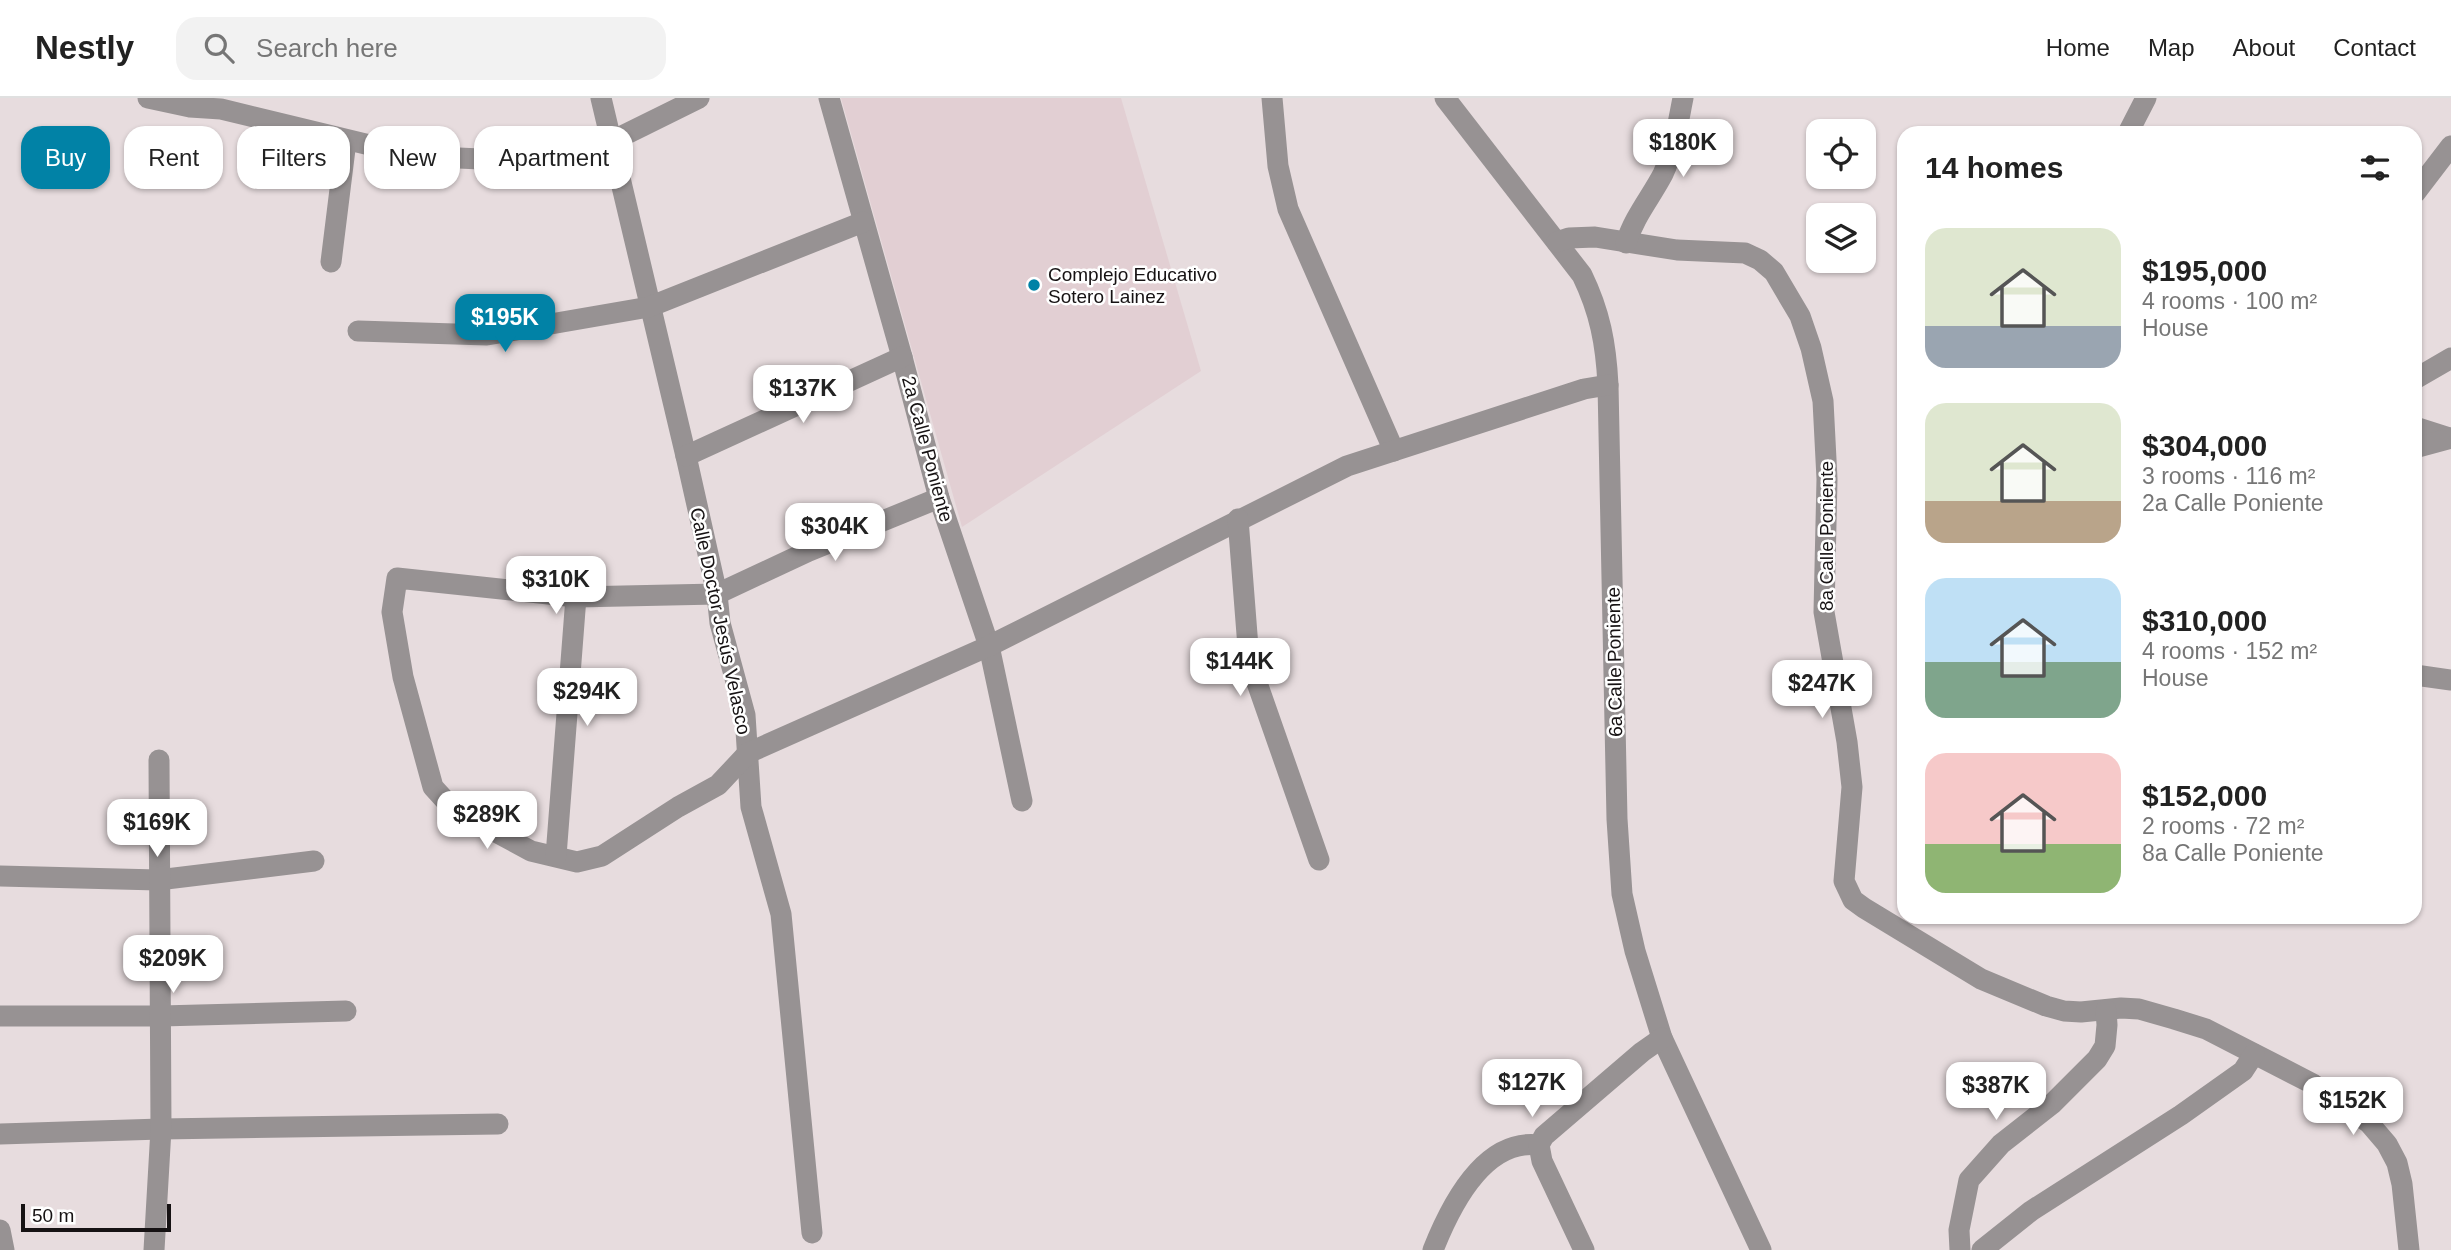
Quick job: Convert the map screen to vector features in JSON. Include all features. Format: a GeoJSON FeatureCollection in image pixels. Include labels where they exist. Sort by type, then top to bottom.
{"type":"FeatureCollection","features":[{"type":"Feature","properties":{"kind":"street"},"geometry":{"type":"LineString","coordinates":[[148,98],[190,107],[221,109],[287,126]]}},
{"type":"Feature","properties":{"kind":"street","name":"Calle Doctor Jesús Velasco"},"geometry":{"type":"LineString","coordinates":[[601,98],[607,126]]}},
{"type":"Feature","properties":{"kind":"street"},"geometry":{"type":"LineString","coordinates":[[633,131],[699,98]]}},
{"type":"Feature","properties":{"kind":"street","name":"2a Calle Poniente"},"geometry":{"type":"LineString","coordinates":[[829,98],[939,498],[989,646],[1022,801]]}},
{"type":"Feature","properties":{"kind":"street"},"geometry":{"type":"LineString","coordinates":[[1272,98],[1278,166],[1288,209],[1394,451]]}},
{"type":"Feature","properties":{"kind":"street","name":"6a Calle Poniente"},"geometry":{"type":"LineString","coordinates":[[1445,98],[1582,275],[1595,301],[1602,326],[1608,385],[1617,819],[1622,894],[1635,951],[1662,1038],[1761,1250]]}},
{"type":"Feature","properties":{"kind":"street"},"geometry":{"type":"LineString","coordinates":[[1626,243],[1630,229],[1663,173],[1674,142],[1683,98]]}},
{"type":"Feature","properties":{"kind":"street"},"geometry":{"type":"LineString","coordinates":[[2132,126],[2146,98]]}},
{"type":"Feature","properties":{"kind":"street"},"geometry":{"type":"LineString","coordinates":[[350,142],[415,156],[474,159]]}},
{"type":"Feature","properties":{"kind":"street"},"geometry":{"type":"LineString","coordinates":[[2422,184],[2451,146]]}},
{"type":"Feature","properties":{"kind":"street"},"geometry":{"type":"LineString","coordinates":[[331,262],[340,189]]}},
{"type":"Feature","properties":{"kind":"street","name":"Calle Doctor Jesús Velasco"},"geometry":{"type":"LineString","coordinates":[[621,189],[686,456],[717,594],[720,623],[745,715],[751,807],[782,914],[812,1233]]}},
{"type":"Feature","properties":{"kind":"street"},"geometry":{"type":"LineString","coordinates":[[358,331],[487,335],[649,307],[863,222]]}},
{"type":"Feature","properties":{"kind":"street","name":"8a Calle Poniente"},"geometry":{"type":"LineString","coordinates":[[1557,242],[1569,238],[1595,237],[1677,250],[1745,253],[1760,260],[1774,272],[1800,316],[1824,401],[1827,503],[1824,612],[1852,777],[1844,881],[1847,891],[1864,908],[1982,979],[2064,1011],[2138,1009],[2206,1029],[2313,1084],[2369,1123],[2387,1144],[2397,1163],[2402,1184],[2409,1250]]}},
{"type":"Feature","properties":{"kind":"street"},"geometry":{"type":"LineString","coordinates":[[686,456],[902,357]]}},
{"type":"Feature","properties":{"kind":"street"},"geometry":{"type":"LineString","coordinates":[[2422,375],[2451,358]]}},
{"type":"Feature","properties":{"kind":"street"},"geometry":{"type":"LineString","coordinates":[[939,498],[809,551],[717,594],[576,597],[397,579],[392,612],[403,677],[433,787],[453,809],[531,851],[577,862],[602,856],[678,807],[718,785],[748,753],[989,646],[1348,466],[1584,389],[1608,385]]}},
{"type":"Feature","properties":{"kind":"street"},"geometry":{"type":"LineString","coordinates":[[2422,429],[2450,438]]}},
{"type":"Feature","properties":{"kind":"street"},"geometry":{"type":"LineString","coordinates":[[2422,446],[2450,438]]}},
{"type":"Feature","properties":{"kind":"street"},"geometry":{"type":"LineString","coordinates":[[1238,519],[1250,660],[1319,860]]}},
{"type":"Feature","properties":{"kind":"street"},"geometry":{"type":"LineString","coordinates":[[556,856],[576,597]]}},
{"type":"Feature","properties":{"kind":"street"},"geometry":{"type":"LineString","coordinates":[[2422,676],[2451,680]]}},
{"type":"Feature","properties":{"kind":"street"},"geometry":{"type":"LineString","coordinates":[[154,1250],[161,1129],[159,760]]}},
{"type":"Feature","properties":{"kind":"street"},"geometry":{"type":"LineString","coordinates":[[0,876],[158,880],[314,861]]}},
{"type":"Feature","properties":{"kind":"street"},"geometry":{"type":"LineString","coordinates":[[1960,1250],[1959,1230],[1969,1180],[2001,1144],[2052,1104],[2097,1059],[2105,1046],[2106,1010]]}},
{"type":"Feature","properties":{"kind":"street"},"geometry":{"type":"LineString","coordinates":[[0,1016],[161,1016],[346,1011]]}},
{"type":"Feature","properties":{"kind":"street"},"geometry":{"type":"LineString","coordinates":[[1584,1250],[1542,1161],[1539,1145],[1544,1136],[1662,1038]]}},
{"type":"Feature","properties":{"kind":"street"},"geometry":{"type":"LineString","coordinates":[[1982,1250],[2031,1212],[2181,1115],[2243,1071],[2254,1054]]}},
{"type":"Feature","properties":{"kind":"street"},"geometry":{"type":"LineString","coordinates":[[0,1134],[498,1124]]}},
{"type":"Feature","properties":{"kind":"street"},"geometry":{"type":"LineString","coordinates":[[1433,1250],[1459,1195],[1479,1170],[1503,1150],[1516,1144],[1539,1145]]}},
{"type":"Feature","properties":{"kind":"street"},"geometry":{"type":"LineString","coordinates":[[0,1230],[4,1250]]}},
{"type":"Feature","properties":{"kind":"shaded area","name":"Complejo Educativo Sotero Lainez"},"geometry":{"type":"Polygon","coordinates":[[[841,98],[1121,98],[1201,371],[962,527],[841,98]]]}},
{"type":"Feature","properties":{"kind":"place","name":"Complejo Educativo Sotero Lainez"},"geometry":{"type":"Point","coordinates":[1034,285]}}]}
